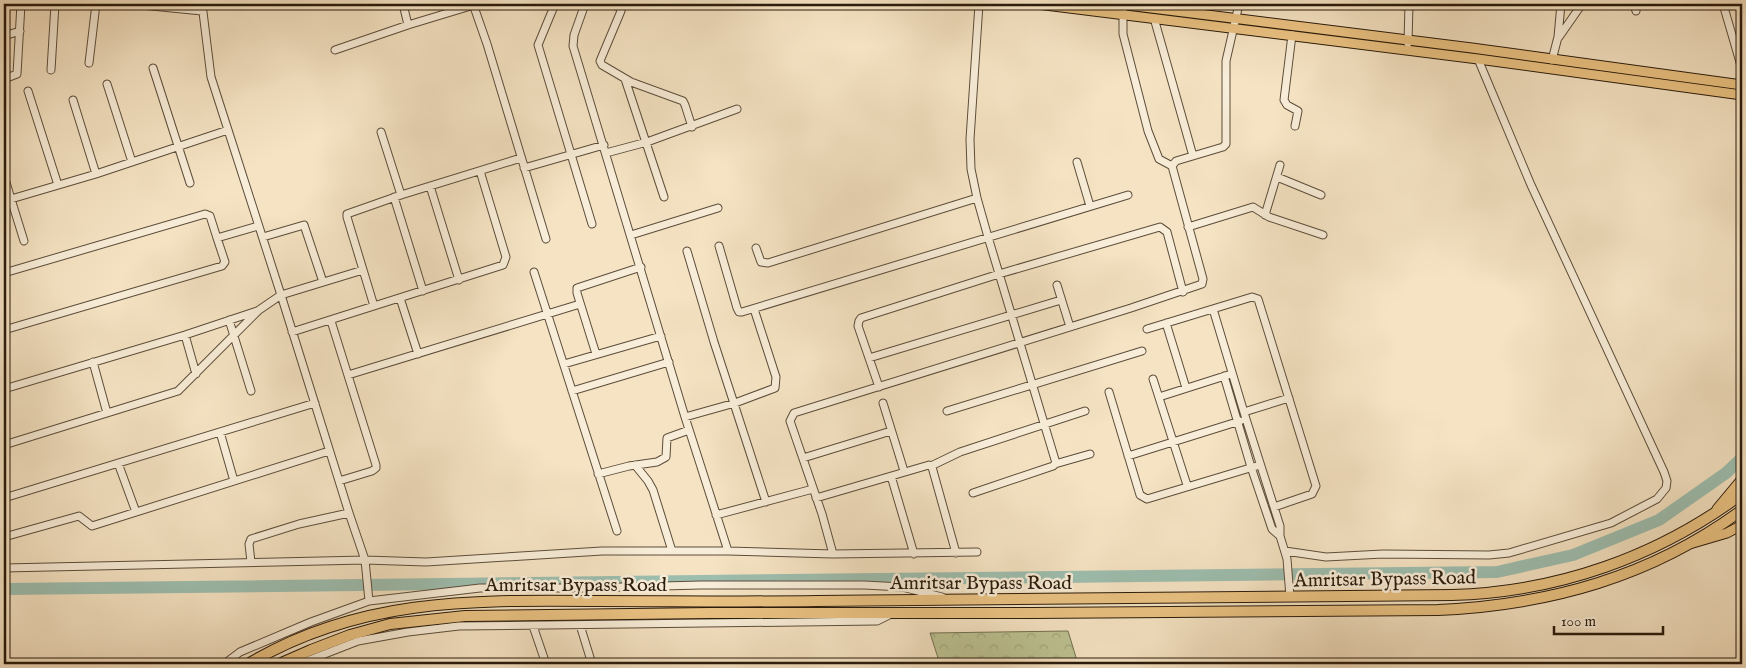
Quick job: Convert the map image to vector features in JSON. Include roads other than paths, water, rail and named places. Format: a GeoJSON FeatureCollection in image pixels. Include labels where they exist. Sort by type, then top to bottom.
{"type":"FeatureCollection","features":[{"type":"Feature","properties":{"kind":"highway","name":"Amritsar Bypass Road"},"geometry":{"type":"LineString","coordinates":[[248,664],[282,645],[338,623],[376,613],[414,607],[522,600],[816,601],[1290,592],[1481,594],[1516,590],[1604,568],[1671,540],[1710,517],[1742,494]]}},
{"type":"Feature","properties":{"kind":"highway","name":"Amritsar Bypass Road"},"geometry":{"type":"LineString","coordinates":[[279,664],[350,635],[390,624],[429,619],[530,614],[1032,613],[1463,609],[1519,603],[1582,589],[1632,572],[1692,543],[1741,511]]}},
{"type":"Feature","properties":{"kind":"main road"},"geometry":{"type":"LineString","coordinates":[[1037,4],[1121,7],[1142,5],[1742,85]]}},
{"type":"Feature","properties":{"kind":"main road"},"geometry":{"type":"LineString","coordinates":[[1121,7],[1154,18],[1742,95]]}},
{"type":"Feature","properties":{"kind":"main road"},"geometry":{"type":"LineString","coordinates":[[1710,517],[1742,479]]}},
{"type":"Feature","properties":{"kind":"main road"},"geometry":{"type":"LineString","coordinates":[[1692,543],[1727,534],[1742,525]]}},
{"type":"Feature","properties":{"kind":"street"},"geometry":{"type":"LineString","coordinates":[[4,78],[17,74],[21,4]]}},
{"type":"Feature","properties":{"kind":"street"},"geometry":{"type":"LineString","coordinates":[[51,70],[55,4]]}},
{"type":"Feature","properties":{"kind":"street"},"geometry":{"type":"LineString","coordinates":[[89,63],[96,4]]}},
{"type":"Feature","properties":{"kind":"street"},"geometry":{"type":"LineString","coordinates":[[131,4],[202,7],[211,77],[365,560],[369,598]]}},
{"type":"Feature","properties":{"kind":"street"},"geometry":{"type":"LineString","coordinates":[[403,4],[408,25]]}},
{"type":"Feature","properties":{"kind":"street"},"geometry":{"type":"LineString","coordinates":[[555,4],[538,45],[592,224]]}},
{"type":"Feature","properties":{"kind":"street"},"geometry":{"type":"LineString","coordinates":[[585,4],[574,35],[573,46],[685,417],[728,550]]}},
{"type":"Feature","properties":{"kind":"street"},"geometry":{"type":"LineString","coordinates":[[612,4],[619,7],[621,11],[600,60],[603,67],[625,80],[683,101],[692,127]]}},
{"type":"Feature","properties":{"kind":"street"},"geometry":{"type":"LineString","coordinates":[[979,4],[969,152],[977,198],[1055,464]]}},
{"type":"Feature","properties":{"kind":"street"},"geometry":{"type":"LineString","coordinates":[[1172,166],[1176,161],[1222,147],[1226,144],[1226,69],[1239,4]]}},
{"type":"Feature","properties":{"kind":"street"},"geometry":{"type":"LineString","coordinates":[[1368,4],[1409,5],[1408,50]]}},
{"type":"Feature","properties":{"kind":"street"},"geometry":{"type":"LineString","coordinates":[[1552,60],[1558,38],[1561,4]]}},
{"type":"Feature","properties":{"kind":"street"},"geometry":{"type":"LineString","coordinates":[[1558,38],[1582,4]]}},
{"type":"Feature","properties":{"kind":"street"},"geometry":{"type":"LineString","coordinates":[[1723,4],[1742,69]]}},
{"type":"Feature","properties":{"kind":"street"},"geometry":{"type":"LineString","coordinates":[[335,50],[474,5],[488,44],[546,239]]}},
{"type":"Feature","properties":{"kind":"street"},"geometry":{"type":"LineString","coordinates":[[833,554],[790,421],[794,413],[1200,286],[1203,279],[1172,166],[1159,159],[1148,131],[1123,34],[1121,7]]}},
{"type":"Feature","properties":{"kind":"street"},"geometry":{"type":"LineString","coordinates":[[1154,18],[1193,156]]}},
{"type":"Feature","properties":{"kind":"street"},"geometry":{"type":"LineString","coordinates":[[4,36],[20,31]]}},
{"type":"Feature","properties":{"kind":"street"},"geometry":{"type":"LineString","coordinates":[[1292,35],[1284,100],[1287,105],[1298,111],[1295,126]]}},
{"type":"Feature","properties":{"kind":"street"},"geometry":{"type":"LineString","coordinates":[[1286,555],[1326,557],[1371,554],[1489,555],[1509,553],[1612,522],[1658,499],[1666,488],[1667,481],[1664,472],[1530,185],[1478,59]]}},
{"type":"Feature","properties":{"kind":"street"},"geometry":{"type":"LineString","coordinates":[[152,68],[190,183]]}},
{"type":"Feature","properties":{"kind":"street"},"geometry":{"type":"LineString","coordinates":[[625,80],[664,197]]}},
{"type":"Feature","properties":{"kind":"street"},"geometry":{"type":"LineString","coordinates":[[107,84],[132,162]]}},
{"type":"Feature","properties":{"kind":"street"},"geometry":{"type":"LineString","coordinates":[[28,91],[58,185]]}},
{"type":"Feature","properties":{"kind":"street"},"geometry":{"type":"LineString","coordinates":[[73,100],[96,174]]}},
{"type":"Feature","properties":{"kind":"street"},"geometry":{"type":"LineString","coordinates":[[606,152],[647,142],[692,127],[738,108]]}},
{"type":"Feature","properties":{"kind":"street"},"geometry":{"type":"LineString","coordinates":[[11,199],[96,174],[228,130]]}},
{"type":"Feature","properties":{"kind":"street"},"geometry":{"type":"LineString","coordinates":[[380,132],[423,291]]}},
{"type":"Feature","properties":{"kind":"street"},"geometry":{"type":"LineString","coordinates":[[524,168],[604,145]]}},
{"type":"Feature","properties":{"kind":"street"},"geometry":{"type":"LineString","coordinates":[[374,306],[347,214],[397,196],[521,158]]}},
{"type":"Feature","properties":{"kind":"street"},"geometry":{"type":"LineString","coordinates":[[1077,162],[1090,206]]}},
{"type":"Feature","properties":{"kind":"street"},"geometry":{"type":"LineString","coordinates":[[1265,215],[1280,165]]}},
{"type":"Feature","properties":{"kind":"street"},"geometry":{"type":"LineString","coordinates":[[292,332],[500,267],[506,261],[480,171]]}},
{"type":"Feature","properties":{"kind":"street"},"geometry":{"type":"LineString","coordinates":[[4,176],[24,241]]}},
{"type":"Feature","properties":{"kind":"street"},"geometry":{"type":"LineString","coordinates":[[1277,177],[1321,195]]}},
{"type":"Feature","properties":{"kind":"street"},"geometry":{"type":"LineString","coordinates":[[430,186],[460,280]]}},
{"type":"Feature","properties":{"kind":"street"},"geometry":{"type":"LineString","coordinates":[[719,246],[738,310],[742,312],[754,310],[988,236],[1128,195]]}},
{"type":"Feature","properties":{"kind":"street"},"geometry":{"type":"LineString","coordinates":[[756,248],[761,262],[768,263],[977,198]]}},
{"type":"Feature","properties":{"kind":"street"},"geometry":{"type":"LineString","coordinates":[[1188,227],[1249,207],[1255,207],[1265,215],[1324,235]]}},
{"type":"Feature","properties":{"kind":"street"},"geometry":{"type":"LineString","coordinates":[[631,235],[718,208]]}},
{"type":"Feature","properties":{"kind":"street"},"geometry":{"type":"LineString","coordinates":[[4,273],[205,214],[210,216],[225,262],[222,266],[4,330]]}},
{"type":"Feature","properties":{"kind":"street"},"geometry":{"type":"LineString","coordinates":[[263,237],[304,225],[323,282]]}},
{"type":"Feature","properties":{"kind":"street"},"geometry":{"type":"LineString","coordinates":[[217,238],[258,226]]}},
{"type":"Feature","properties":{"kind":"street"},"geometry":{"type":"LineString","coordinates":[[878,387],[858,326],[861,318],[999,274],[1160,227],[1165,229],[1182,292]]}},
{"type":"Feature","properties":{"kind":"street"},"geometry":{"type":"LineString","coordinates":[[687,251],[766,502]]}},
{"type":"Feature","properties":{"kind":"street"},"geometry":{"type":"LineString","coordinates":[[596,354],[576,292],[579,287],[641,268]]}},
{"type":"Feature","properties":{"kind":"street"},"geometry":{"type":"LineString","coordinates":[[4,445],[178,391],[260,310],[282,295],[363,270]]}},
{"type":"Feature","properties":{"kind":"street"},"geometry":{"type":"LineString","coordinates":[[534,272],[616,532]]}},
{"type":"Feature","properties":{"kind":"street"},"geometry":{"type":"LineString","coordinates":[[1057,285],[1070,327]]}},
{"type":"Feature","properties":{"kind":"street"},"geometry":{"type":"LineString","coordinates":[[1148,329],[1252,297],[1258,300],[1315,489],[1312,494],[1274,507]]}},
{"type":"Feature","properties":{"kind":"street"},"geometry":{"type":"LineString","coordinates":[[400,298],[418,354]]}},
{"type":"Feature","properties":{"kind":"street"},"geometry":{"type":"LineString","coordinates":[[869,358],[1061,300]]}},
{"type":"Feature","properties":{"kind":"street"},"geometry":{"type":"LineString","coordinates":[[348,375],[580,304]]}},
{"type":"Feature","properties":{"kind":"street"},"geometry":{"type":"LineString","coordinates":[[1214,309],[1280,526],[1280,536],[1286,555],[1290,592]]}},
{"type":"Feature","properties":{"kind":"street"},"geometry":{"type":"LineString","coordinates":[[4,389],[185,335],[260,310]]}},
{"type":"Feature","properties":{"kind":"street"},"geometry":{"type":"LineString","coordinates":[[685,417],[735,404],[772,390],[776,385],[776,377],[754,310]]}},
{"type":"Feature","properties":{"kind":"street"},"geometry":{"type":"LineString","coordinates":[[229,320],[251,391]]}},
{"type":"Feature","properties":{"kind":"street"},"geometry":{"type":"LineString","coordinates":[[331,321],[376,465],[372,471],[339,481]]}},
{"type":"Feature","properties":{"kind":"street"},"geometry":{"type":"LineString","coordinates":[[1166,323],[1186,388]]}},
{"type":"Feature","properties":{"kind":"street"},"geometry":{"type":"LineString","coordinates":[[185,335],[196,374]]}},
{"type":"Feature","properties":{"kind":"street"},"geometry":{"type":"LineString","coordinates":[[564,364],[661,336]]}},
{"type":"Feature","properties":{"kind":"street"},"geometry":{"type":"LineString","coordinates":[[947,411],[1142,351]]}},
{"type":"Feature","properties":{"kind":"street"},"geometry":{"type":"LineString","coordinates":[[93,362],[107,413]]}},
{"type":"Feature","properties":{"kind":"street"},"geometry":{"type":"LineString","coordinates":[[572,392],[669,362]]}},
{"type":"Feature","properties":{"kind":"street"},"geometry":{"type":"LineString","coordinates":[[1159,397],[1233,373]]}},
{"type":"Feature","properties":{"kind":"street"},"geometry":{"type":"LineString","coordinates":[[1224,376],[1272,529],[1280,536]]}},
{"type":"Feature","properties":{"kind":"street"},"geometry":{"type":"LineString","coordinates":[[1153,379],[1188,486]]}},
{"type":"Feature","properties":{"kind":"street"},"geometry":{"type":"LineString","coordinates":[[1109,392],[1140,495],[1146,499],[1260,464]]}},
{"type":"Feature","properties":{"kind":"street"},"geometry":{"type":"LineString","coordinates":[[1128,456],[1238,421],[1245,415],[1289,398]]}},
{"type":"Feature","properties":{"kind":"street"},"geometry":{"type":"LineString","coordinates":[[4,498],[315,403]]}},
{"type":"Feature","properties":{"kind":"street"},"geometry":{"type":"LineString","coordinates":[[883,403],[904,472]]}},
{"type":"Feature","properties":{"kind":"street"},"geometry":{"type":"LineString","coordinates":[[816,498],[928,465],[931,466],[960,452],[1085,411]]}},
{"type":"Feature","properties":{"kind":"street"},"geometry":{"type":"LineString","coordinates":[[598,474],[664,460],[667,453],[667,438],[689,430]]}},
{"type":"Feature","properties":{"kind":"street"},"geometry":{"type":"LineString","coordinates":[[803,458],[891,431]]}},
{"type":"Feature","properties":{"kind":"street"},"geometry":{"type":"LineString","coordinates":[[220,432],[234,481]]}},
{"type":"Feature","properties":{"kind":"street"},"geometry":{"type":"LineString","coordinates":[[4,537],[79,516],[90,526],[329,451]]}},
{"type":"Feature","properties":{"kind":"street"},"geometry":{"type":"LineString","coordinates":[[973,492],[1090,454]]}},
{"type":"Feature","properties":{"kind":"street"},"geometry":{"type":"LineString","coordinates":[[118,463],[136,512]]}},
{"type":"Feature","properties":{"kind":"street"},"geometry":{"type":"LineString","coordinates":[[635,465],[653,490],[672,551]]}},
{"type":"Feature","properties":{"kind":"street"},"geometry":{"type":"LineString","coordinates":[[931,466],[956,553]]}},
{"type":"Feature","properties":{"kind":"street"},"geometry":{"type":"LineString","coordinates":[[890,476],[914,554]]}},
{"type":"Feature","properties":{"kind":"street"},"geometry":{"type":"LineString","coordinates":[[716,515],[813,489]]}},
{"type":"Feature","properties":{"kind":"street"},"geometry":{"type":"LineString","coordinates":[[251,562],[249,544],[252,539],[299,524],[349,513]]}},
{"type":"Feature","properties":{"kind":"street"},"geometry":{"type":"LineString","coordinates":[[4,568],[365,560],[426,562],[602,551],[728,550],[833,554],[977,552]]}},
{"type":"Feature","properties":{"kind":"street"},"geometry":{"type":"LineString","coordinates":[[224,664],[240,652],[369,598],[480,588],[864,585],[902,588],[950,599]]}},
{"type":"Feature","properties":{"kind":"street"},"geometry":{"type":"LineString","coordinates":[[300,664],[358,642],[408,632],[459,626],[877,621],[893,613]]}},
{"type":"Feature","properties":{"kind":"street"},"geometry":{"type":"LineString","coordinates":[[580,624],[592,664]]}},
{"type":"Feature","properties":{"kind":"street"},"geometry":{"type":"LineString","coordinates":[[533,626],[546,664]]}},
{"type":"Feature","properties":{"kind":"waterway"},"geometry":{"type":"LineString","coordinates":[[4,589],[1497,572],[1573,555],[1659,520],[1726,473],[1742,458]]}}]}
